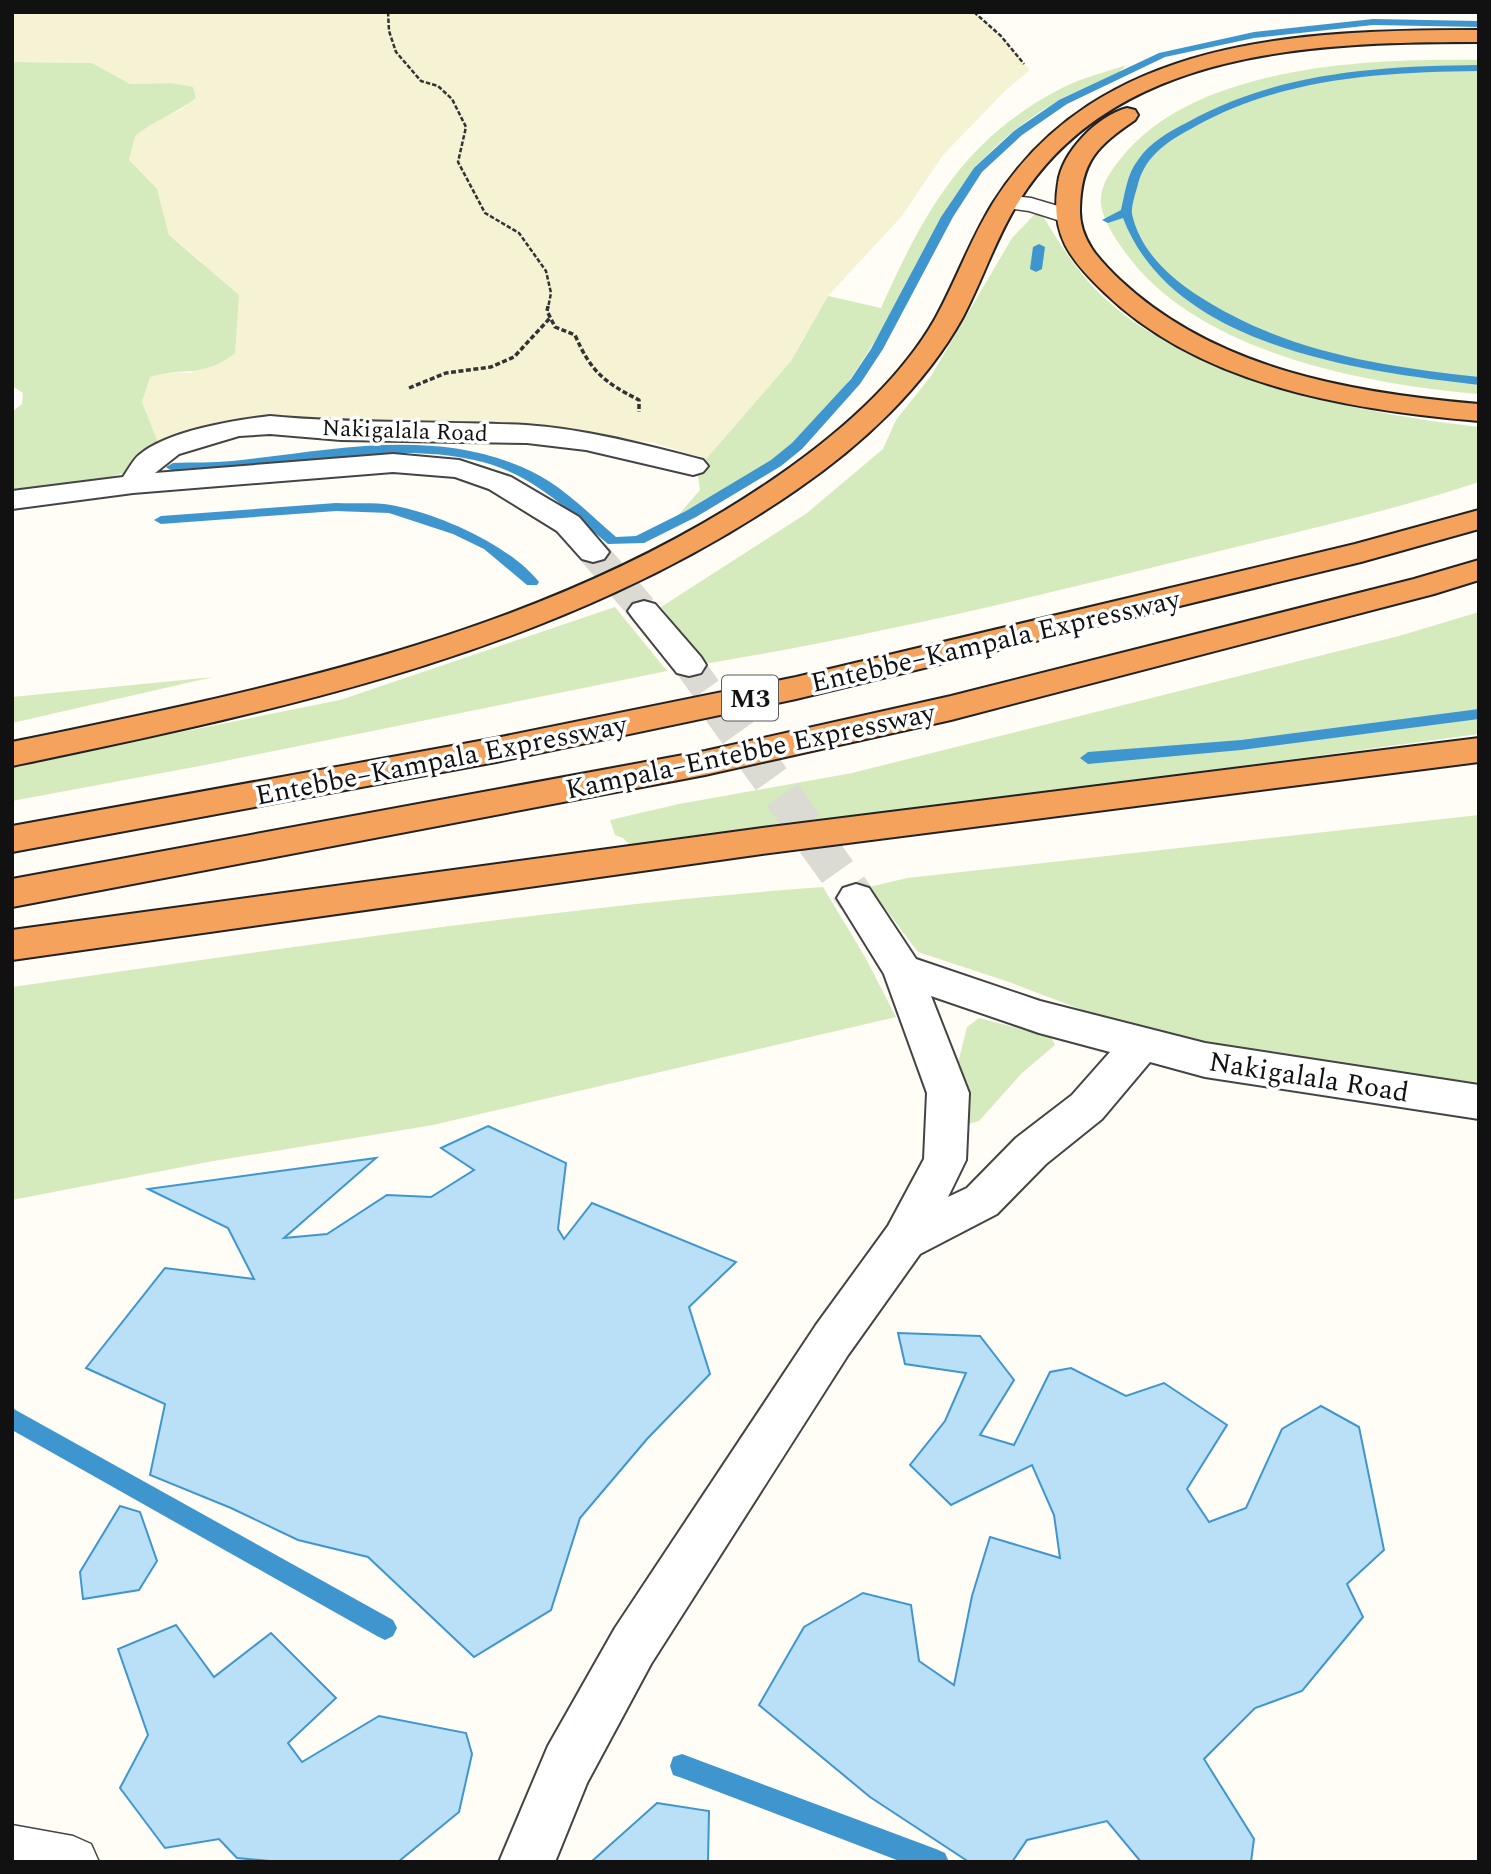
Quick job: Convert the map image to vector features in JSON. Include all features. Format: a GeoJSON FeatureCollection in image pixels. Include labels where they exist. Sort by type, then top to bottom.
{"type":"FeatureCollection","features":[{"type":"Feature","properties":{"kind":"highway"},"geometry":{"type":"LineString","coordinates":[[12,754],[326,685],[491,634],[615,583],[744,511],[788,482],[834,446],[897,386],[940,332],[1006,202],[1037,159],[1064,132],[1100,107],[1130,90],[1166,75],[1236,55],[1284,46],[1370,37],[1479,36]]}},
{"type":"Feature","properties":{"kind":"highway"},"geometry":{"type":"LineString","coordinates":[[1479,48],[1425,47],[1311,55],[1244,69],[1171,93],[1119,120],[1082,154],[1071,175],[1066,223],[1074,243],[1111,288],[1164,326],[1208,350],[1303,385],[1417,407],[1479,413]]}},
{"type":"Feature","properties":{"kind":"highway","name":"Entebbe–Kampala Expressway"},"geometry":{"type":"LineString","coordinates":[[12,839],[482,752],[796,688],[1361,552],[1479,519]]}},
{"type":"Feature","properties":{"kind":"highway","name":"Kampala–Entebbe Expressway"},"geometry":{"type":"LineString","coordinates":[[12,893],[718,760],[951,708],[1423,587],[1479,570]]}},
{"type":"Feature","properties":{"kind":"highway"},"geometry":{"type":"LineString","coordinates":[[12,945],[741,843],[1479,750]]}},
{"type":"Feature","properties":{"kind":"street","name":"Nakigalala Road"},"geometry":{"type":"LineString","coordinates":[[134,484],[148,462],[169,448],[237,428],[270,425],[341,430],[527,434],[586,440],[693,466]]}},
{"type":"Feature","properties":{"kind":"street","name":"Nakigalala Road"},"geometry":{"type":"LineString","coordinates":[[12,500],[134,484],[393,463],[459,469],[500,482],[568,524],[593,552]]}},
{"type":"Feature","properties":{"kind":"street"},"geometry":{"type":"LineString","coordinates":[[644,611],[689,665]]}},
{"type":"Feature","properties":{"kind":"street"},"geometry":{"type":"LineString","coordinates":[[527,1862],[566,1765],[633,1646],[832,1340],[904,1240],[945,1160],[948,1093],[896,960],[856,898]]}},
{"type":"Feature","properties":{"kind":"street","name":"Nakigalala Road"},"geometry":{"type":"LineString","coordinates":[[896,960],[991,1002],[1141,1045],[1205,1060],[1479,1102]]}},
{"type":"Feature","properties":{"kind":"street"},"geometry":{"type":"LineString","coordinates":[[904,1240],[982,1201],[1031,1151],[1087,1107],[1141,1045]]}},
{"type":"Feature","properties":{"kind":"lane"},"geometry":{"type":"LineString","coordinates":[[1006,202],[1031,205],[1067,216]]}},
{"type":"Feature","properties":{"kind":"lane"},"geometry":{"type":"LineString","coordinates":[[12,1850],[73,1862]]}},
{"type":"Feature","properties":{"kind":"path"},"geometry":{"type":"LineString","coordinates":[[387,12],[396,52],[421,81],[438,86],[452,99],[466,127],[458,162],[485,212],[519,233],[546,271],[551,293],[547,312],[555,327],[575,335],[586,363],[599,379],[639,400],[641,408],[637,416],[603,446]]}},
{"type":"Feature","properties":{"kind":"path"},"geometry":{"type":"LineString","coordinates":[[974,12],[1001,36],[1024,64]]}},
{"type":"Feature","properties":{"kind":"path"},"geometry":{"type":"LineString","coordinates":[[341,430],[404,390],[446,373],[491,367],[514,356],[550,318]]}},
{"type":"Feature","properties":{"kind":"shaded area"},"geometry":{"type":"Polygon","coordinates":[[[12,12],[974,12],[1001,36],[1030,70],[1005,91],[943,155],[902,216],[828,296],[791,361],[706,459],[654,443],[523,425],[248,420],[159,445],[142,402],[149,377],[167,372],[192,373],[201,261],[169,235],[157,190],[129,160],[134,136],[151,123],[180,110],[196,98],[193,88],[171,83],[129,84],[92,63],[12,62],[12,12]]]}},
{"type":"Feature","properties":{"kind":"green space"},"geometry":{"type":"Polygon","coordinates":[[[1479,60],[1479,394],[1385,382],[1335,371],[1285,357],[1238,338],[1194,315],[1156,286],[1125,252],[1105,218],[1101,205],[1102,192],[1118,162],[1154,126],[1194,103],[1238,85],[1287,73],[1387,61],[1479,60]]]}},
{"type":"Feature","properties":{"kind":"green space"},"geometry":{"type":"Polygon","coordinates":[[[12,62],[92,63],[130,84],[171,83],[193,87],[196,98],[135,136],[129,160],[157,189],[169,235],[239,295],[235,353],[203,369],[150,377],[142,402],[159,445],[127,472],[93,482],[12,489],[12,412],[22,404],[23,393],[12,386],[12,62]]]}},
{"type":"Feature","properties":{"kind":"green space"},"geometry":{"type":"Polygon","coordinates":[[[1126,65],[1114,76],[1073,93],[1043,110],[991,151],[955,196],[871,348],[818,420],[760,468],[674,520],[700,490],[698,476],[706,459],[791,361],[828,296],[881,308],[931,210],[973,155],[1027,109],[1060,89],[1126,65]]]}},
{"type":"Feature","properties":{"kind":"green space"},"geometry":{"type":"Polygon","coordinates":[[[1041,213],[1093,287],[1130,319],[1173,346],[1222,368],[1326,401],[1431,421],[1479,427],[1479,482],[1336,523],[1009,602],[827,642],[704,664],[661,607],[807,513],[883,449],[896,420],[931,376],[1012,238],[1034,215],[1041,213]]]}},
{"type":"Feature","properties":{"kind":"green space"},"geometry":{"type":"Polygon","coordinates":[[[615,607],[667,671],[205,765],[12,801],[12,766],[340,700],[615,607]]]}},
{"type":"Feature","properties":{"kind":"green space"},"geometry":{"type":"Polygon","coordinates":[[[1479,612],[1479,734],[633,848],[623,838],[615,835],[610,820],[679,804],[852,773],[1399,636],[1479,612]]]}},
{"type":"Feature","properties":{"kind":"green space"},"geometry":{"type":"Polygon","coordinates":[[[213,677],[12,723],[12,697],[213,677]]]}},
{"type":"Feature","properties":{"kind":"green space"},"geometry":{"type":"Polygon","coordinates":[[[1479,815],[1479,1083],[1220,1047],[1117,1023],[1009,982],[918,952],[869,887],[907,878],[1479,815]]]}},
{"type":"Feature","properties":{"kind":"green space"},"geometry":{"type":"Polygon","coordinates":[[[823,887],[865,957],[896,1017],[433,1125],[208,1162],[12,1200],[12,987],[518,917],[823,887]]]}},
{"type":"Feature","properties":{"kind":"green space"},"geometry":{"type":"Polygon","coordinates":[[[979,1018],[1051,1037],[1055,1045],[1022,1073],[979,1121],[968,1124],[965,1118],[968,1095],[958,1063],[967,1027],[979,1018]]]}},
{"type":"Feature","properties":{"kind":"water"},"geometry":{"type":"Polygon","coordinates":[[[488,1126],[566,1163],[558,1229],[564,1239],[592,1203],[736,1262],[689,1307],[710,1374],[647,1439],[580,1518],[551,1610],[474,1657],[368,1557],[298,1540],[231,1508],[150,1475],[165,1404],[86,1368],[165,1268],[254,1279],[228,1228],[148,1189],[376,1158],[284,1238],[327,1234],[387,1195],[431,1197],[474,1170],[441,1148],[488,1126]]]}},
{"type":"Feature","properties":{"kind":"water"},"geometry":{"type":"Polygon","coordinates":[[[898,1333],[980,1336],[1014,1380],[980,1435],[1014,1445],[1050,1372],[1071,1368],[1126,1396],[1164,1383],[1227,1425],[1187,1489],[1209,1522],[1246,1508],[1282,1429],[1321,1406],[1359,1427],[1384,1550],[1347,1584],[1363,1617],[1302,1691],[1255,1708],[1204,1759],[1254,1839],[1251,1862],[1141,1862],[1107,1821],[1027,1840],[1012,1862],[969,1862],[870,1797],[759,1705],[804,1627],[863,1593],[911,1605],[919,1661],[954,1685],[972,1596],[990,1537],[1060,1558],[1054,1515],[1032,1465],[951,1505],[910,1465],[945,1421],[966,1373],[905,1364],[898,1333]]]}},
{"type":"Feature","properties":{"kind":"water"},"geometry":{"type":"Polygon","coordinates":[[[120,1506],[140,1512],[157,1561],[139,1590],[83,1599],[80,1572],[120,1506]]]}},
{"type":"Feature","properties":{"kind":"water"},"geometry":{"type":"Polygon","coordinates":[[[176,1625],[214,1677],[271,1633],[336,1698],[288,1743],[302,1762],[379,1716],[466,1733],[472,1754],[459,1812],[398,1862],[281,1862],[237,1858],[219,1839],[165,1848],[120,1788],[148,1735],[118,1649],[176,1625]]]}},
{"type":"Feature","properties":{"kind":"water"},"geometry":{"type":"Polygon","coordinates":[[[657,1803],[709,1811],[708,1862],[591,1862],[657,1803]]]}},
{"type":"Feature","properties":{"kind":"waterway"},"geometry":{"type":"LineString","coordinates":[[173,467],[231,465],[357,450],[439,450],[479,457],[519,470],[557,492],[613,541],[639,540],[691,514],[776,463],[797,446],[856,381],[877,349],[947,217],[978,170],[1018,133],[1063,102],[1162,55],[1254,35],[1373,22],[1479,24]]}},
{"type":"Feature","properties":{"kind":"waterway"},"geometry":{"type":"LineString","coordinates":[[1126,212],[1136,173],[1142,161],[1164,141],[1213,112],[1286,86],[1324,78],[1402,70],[1479,68]]}},
{"type":"Feature","properties":{"kind":"waterway"},"geometry":{"type":"LineString","coordinates":[[1108,220],[1126,212]]}},
{"type":"Feature","properties":{"kind":"waterway"},"geometry":{"type":"LineString","coordinates":[[1126,212],[1143,251],[1162,273],[1218,314],[1253,331],[1288,345],[1363,365],[1479,381]]}},
{"type":"Feature","properties":{"kind":"waterway"},"geometry":{"type":"LineString","coordinates":[[1036,269],[1039,247]]}},
{"type":"Feature","properties":{"kind":"waterway"},"geometry":{"type":"LineString","coordinates":[[161,520],[336,507],[390,509],[458,531],[489,546],[532,582]]}},
{"type":"Feature","properties":{"kind":"waterway"},"geometry":{"type":"LineString","coordinates":[[1088,758],[1241,745],[1479,714]]}},
{"type":"Feature","properties":{"kind":"waterway"},"geometry":{"type":"LineString","coordinates":[[12,1418],[385,1628]]}},
{"type":"Feature","properties":{"kind":"waterway"},"geometry":{"type":"LineString","coordinates":[[682,1766],[936,1862]]}},
{"type":"Feature","properties":{"kind":"tunnel"},"geometry":{"type":"LineString","coordinates":[[593,552],[644,611]]}},
{"type":"Feature","properties":{"kind":"tunnel"},"geometry":{"type":"LineString","coordinates":[[689,665],[717,704]]}},
{"type":"Feature","properties":{"kind":"tunnel"},"geometry":{"type":"LineString","coordinates":[[716,702],[856,898]]}}]}
